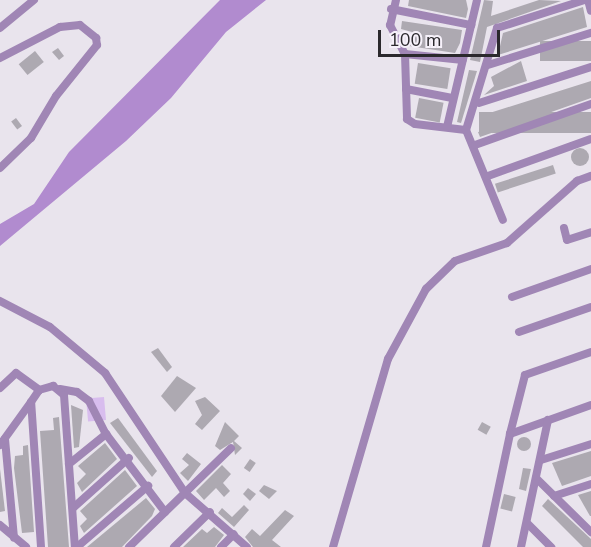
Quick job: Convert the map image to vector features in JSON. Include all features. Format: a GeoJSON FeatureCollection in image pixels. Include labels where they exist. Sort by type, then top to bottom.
{"type":"FeatureCollection","features":[{"type":"Feature","properties":{"kind":"street"},"geometry":{"type":"LineString","coordinates":[[0,28],[34,0]]}},
{"type":"Feature","properties":{"kind":"street"},"geometry":{"type":"LineString","coordinates":[[396,0],[391,9],[392,30],[405,54],[410,122],[466,130]]}},
{"type":"Feature","properties":{"kind":"street"},"geometry":{"type":"LineString","coordinates":[[447,127],[477,0]]}},
{"type":"Feature","properties":{"kind":"street"},"geometry":{"type":"LineString","coordinates":[[466,130],[479,103],[499,26],[586,0],[591,11]]}},
{"type":"Feature","properties":{"kind":"street"},"geometry":{"type":"LineString","coordinates":[[391,9],[471,25]]}},
{"type":"Feature","properties":{"kind":"street"},"geometry":{"type":"LineString","coordinates":[[0,58],[60,27],[80,26],[96,38],[97,45],[56,96],[31,138],[0,168]]}},
{"type":"Feature","properties":{"kind":"street"},"geometry":{"type":"LineString","coordinates":[[488,65],[591,33]]}},
{"type":"Feature","properties":{"kind":"street"},"geometry":{"type":"LineString","coordinates":[[405,54],[463,60]]}},
{"type":"Feature","properties":{"kind":"street"},"geometry":{"type":"LineString","coordinates":[[479,103],[591,67]]}},
{"type":"Feature","properties":{"kind":"street"},"geometry":{"type":"LineString","coordinates":[[406,89],[453,98]]}},
{"type":"Feature","properties":{"kind":"street"},"geometry":{"type":"LineString","coordinates":[[475,145],[591,104]]}},
{"type":"Feature","properties":{"kind":"street"},"geometry":{"type":"LineString","coordinates":[[466,130],[488,176],[503,220]]}},
{"type":"Feature","properties":{"kind":"street"},"geometry":{"type":"LineString","coordinates":[[488,176],[591,139]]}},
{"type":"Feature","properties":{"kind":"street"},"geometry":{"type":"LineString","coordinates":[[333,547],[388,359],[426,289],[455,261],[507,243],[577,182],[591,176]]}},
{"type":"Feature","properties":{"kind":"street"},"geometry":{"type":"LineString","coordinates":[[564,228],[567,240],[591,232]]}},
{"type":"Feature","properties":{"kind":"street"},"geometry":{"type":"LineString","coordinates":[[512,297],[591,269]]}},
{"type":"Feature","properties":{"kind":"street"},"geometry":{"type":"LineString","coordinates":[[0,301],[50,327],[111,378],[185,493],[210,512],[247,547]]}},
{"type":"Feature","properties":{"kind":"street"},"geometry":{"type":"LineString","coordinates":[[519,332],[591,307]]}},
{"type":"Feature","properties":{"kind":"street"},"geometry":{"type":"LineString","coordinates":[[490,545],[495,491],[525,375],[591,352]]}},
{"type":"Feature","properties":{"kind":"street"},"geometry":{"type":"LineString","coordinates":[[0,388],[16,373],[39,390],[60,389],[82,394],[106,434],[129,458],[165,512]]}},
{"type":"Feature","properties":{"kind":"street"},"geometry":{"type":"LineString","coordinates":[[60,389],[76,547]]}},
{"type":"Feature","properties":{"kind":"street"},"geometry":{"type":"LineString","coordinates":[[14,538],[3,442],[39,390]]}},
{"type":"Feature","properties":{"kind":"street"},"geometry":{"type":"LineString","coordinates":[[31,402],[41,547]]}},
{"type":"Feature","properties":{"kind":"street"},"geometry":{"type":"LineString","coordinates":[[510,434],[591,405]]}},
{"type":"Feature","properties":{"kind":"street"},"geometry":{"type":"LineString","coordinates":[[521,547],[528,524],[548,420]]}},
{"type":"Feature","properties":{"kind":"street"},"geometry":{"type":"LineString","coordinates":[[69,464],[106,434]]}},
{"type":"Feature","properties":{"kind":"street"},"geometry":{"type":"LineString","coordinates":[[541,460],[591,444]]}},
{"type":"Feature","properties":{"kind":"street"},"geometry":{"type":"LineString","coordinates":[[129,547],[231,448]]}},
{"type":"Feature","properties":{"kind":"street"},"geometry":{"type":"LineString","coordinates":[[73,508],[129,458]]}},
{"type":"Feature","properties":{"kind":"street"},"geometry":{"type":"LineString","coordinates":[[537,479],[589,527]]}},
{"type":"Feature","properties":{"kind":"street"},"geometry":{"type":"LineString","coordinates":[[554,496],[591,483]]}},
{"type":"Feature","properties":{"kind":"street"},"geometry":{"type":"LineString","coordinates":[[76,547],[148,486]]}},
{"type":"Feature","properties":{"kind":"street"},"geometry":{"type":"LineString","coordinates":[[174,547],[210,512]]}},
{"type":"Feature","properties":{"kind":"street"},"geometry":{"type":"LineString","coordinates":[[528,524],[551,547]]}},
{"type":"Feature","properties":{"kind":"street"},"geometry":{"type":"LineString","coordinates":[[0,525],[26,547]]}},
{"type":"Feature","properties":{"kind":"street"},"geometry":{"type":"LineString","coordinates":[[221,547],[234,534]]}},
{"type":"Feature","properties":{"kind":"shaded area"},"geometry":{"type":"Polygon","coordinates":[[[220,0],[266,0],[226,32],[171,98],[126,141],[0,246],[0,224],[34,204],[69,152],[220,0]]]}},
{"type":"Feature","properties":{"kind":"shaded area"},"geometry":{"type":"Polygon","coordinates":[[[104,397],[106,420],[88,421],[86,399],[104,397]]]}},
{"type":"Feature","properties":{"kind":"building"},"geometry":{"type":"Polygon","coordinates":[[[409,0],[466,0],[468,9],[466,18],[408,6],[409,0]]]}},
{"type":"Feature","properties":{"kind":"building"},"geometry":{"type":"Polygon","coordinates":[[[484,0],[493,1],[491,16],[539,0],[561,1],[487,27],[480,62],[470,60],[484,0]]]}},
{"type":"Feature","properties":{"kind":"building"},"geometry":{"type":"Polygon","coordinates":[[[583,7],[587,27],[498,55],[503,33],[583,7]]]}},
{"type":"Feature","properties":{"kind":"building"},"geometry":{"type":"Polygon","coordinates":[[[402,21],[462,30],[460,43],[455,53],[409,46],[412,32],[401,29],[402,21]]]}},
{"type":"Feature","properties":{"kind":"building"},"geometry":{"type":"Polygon","coordinates":[[[540,41],[591,41],[591,61],[540,61],[540,41]]]}},
{"type":"Feature","properties":{"kind":"building"},"geometry":{"type":"Polygon","coordinates":[[[58,48],[64,56],[59,60],[52,52],[58,48]]]}},
{"type":"Feature","properties":{"kind":"building"},"geometry":{"type":"Polygon","coordinates":[[[35,51],[44,62],[27,75],[19,64],[35,51]]]}},
{"type":"Feature","properties":{"kind":"building"},"geometry":{"type":"Polygon","coordinates":[[[521,61],[527,81],[484,95],[494,86],[491,77],[521,61]]]}},
{"type":"Feature","properties":{"kind":"building"},"geometry":{"type":"Polygon","coordinates":[[[418,63],[451,68],[447,89],[415,84],[418,63]]]}},
{"type":"Feature","properties":{"kind":"building"},"geometry":{"type":"Polygon","coordinates":[[[469,70],[477,71],[461,123],[457,122],[469,70]]]}},
{"type":"Feature","properties":{"kind":"building"},"geometry":{"type":"Polygon","coordinates":[[[591,81],[591,98],[480,137],[478,132],[485,131],[480,116],[591,81]]]}},
{"type":"Feature","properties":{"kind":"building"},"geometry":{"type":"Polygon","coordinates":[[[419,98],[444,103],[440,122],[415,118],[419,98]]]}},
{"type":"Feature","properties":{"kind":"building"},"geometry":{"type":"Polygon","coordinates":[[[479,112],[591,112],[591,133],[479,133],[479,112]]]}},
{"type":"Feature","properties":{"kind":"building"},"geometry":{"type":"Polygon","coordinates":[[[16,118],[22,126],[17,130],[11,122],[16,118]]]}},
{"type":"Feature","properties":{"kind":"building"},"geometry":{"type":"Polygon","coordinates":[[[580,148],[586,151],[589,157],[586,163],[580,166],[574,163],[571,157],[574,151],[580,148]]]}},
{"type":"Feature","properties":{"kind":"building"},"geometry":{"type":"Polygon","coordinates":[[[553,165],[556,174],[498,192],[495,184],[553,165]]]}},
{"type":"Feature","properties":{"kind":"building"},"geometry":{"type":"Polygon","coordinates":[[[158,348],[172,367],[167,372],[151,352],[158,348]]]}},
{"type":"Feature","properties":{"kind":"building"},"geometry":{"type":"Polygon","coordinates":[[[177,376],[196,388],[175,412],[161,396],[177,376]]]}},
{"type":"Feature","properties":{"kind":"building"},"geometry":{"type":"Polygon","coordinates":[[[205,397],[220,411],[202,430],[195,424],[202,415],[195,401],[205,397]]]}},
{"type":"Feature","properties":{"kind":"building"},"geometry":{"type":"Polygon","coordinates":[[[71,405],[83,410],[79,447],[74,448],[71,405]]]}},
{"type":"Feature","properties":{"kind":"building"},"geometry":{"type":"Polygon","coordinates":[[[59,417],[69,547],[48,547],[40,431],[54,430],[53,418],[59,417]]]}},
{"type":"Feature","properties":{"kind":"building"},"geometry":{"type":"Polygon","coordinates":[[[118,418],[157,471],[152,477],[110,423],[118,418]]]}},
{"type":"Feature","properties":{"kind":"building"},"geometry":{"type":"Polygon","coordinates":[[[225,422],[239,436],[234,441],[242,448],[235,455],[233,442],[220,450],[215,446],[225,422]]]}},
{"type":"Feature","properties":{"kind":"building"},"geometry":{"type":"Polygon","coordinates":[[[482,422],[491,427],[486,435],[478,430],[482,422]]]}},
{"type":"Feature","properties":{"kind":"building"},"geometry":{"type":"Polygon","coordinates":[[[521,437],[527,437],[531,444],[527,451],[521,451],[517,447],[517,441],[521,437]]]}},
{"type":"Feature","properties":{"kind":"building"},"geometry":{"type":"Polygon","coordinates":[[[105,443],[117,459],[82,492],[77,483],[86,474],[78,466],[105,443]]]}},
{"type":"Feature","properties":{"kind":"building"},"geometry":{"type":"Polygon","coordinates":[[[28,445],[34,532],[22,533],[14,468],[15,456],[23,455],[23,446],[28,445]]]}},
{"type":"Feature","properties":{"kind":"building"},"geometry":{"type":"Polygon","coordinates":[[[591,451],[591,476],[562,486],[552,463],[591,451]]]}},
{"type":"Feature","properties":{"kind":"building"},"geometry":{"type":"Polygon","coordinates":[[[187,453],[201,464],[188,481],[180,473],[189,465],[182,459],[187,453]]]}},
{"type":"Feature","properties":{"kind":"building"},"geometry":{"type":"Polygon","coordinates":[[[250,459],[256,463],[250,472],[244,468],[250,459]]]}},
{"type":"Feature","properties":{"kind":"building"},"geometry":{"type":"Polygon","coordinates":[[[222,465],[231,474],[223,483],[230,491],[224,497],[216,488],[204,500],[196,491],[222,465]]]}},
{"type":"Feature","properties":{"kind":"building"},"geometry":{"type":"Polygon","coordinates":[[[523,468],[531,469],[526,491],[519,489],[523,468]]]}},
{"type":"Feature","properties":{"kind":"building"},"geometry":{"type":"Polygon","coordinates":[[[0,469],[5,511],[0,512],[0,469]]]}},
{"type":"Feature","properties":{"kind":"building"},"geometry":{"type":"Polygon","coordinates":[[[125,470],[137,486],[84,533],[80,526],[87,519],[80,511],[125,470]]]}},
{"type":"Feature","properties":{"kind":"building"},"geometry":{"type":"Polygon","coordinates":[[[264,485],[277,491],[269,499],[259,491],[264,485]]]}},
{"type":"Feature","properties":{"kind":"building"},"geometry":{"type":"Polygon","coordinates":[[[248,488],[256,494],[250,501],[243,494],[248,488]]]}},
{"type":"Feature","properties":{"kind":"building"},"geometry":{"type":"Polygon","coordinates":[[[591,491],[591,516],[590,516],[578,495],[591,491]]]}},
{"type":"Feature","properties":{"kind":"building"},"geometry":{"type":"Polygon","coordinates":[[[504,494],[516,497],[512,511],[500,509],[504,494]]]}},
{"type":"Feature","properties":{"kind":"building"},"geometry":{"type":"Polygon","coordinates":[[[146,498],[155,509],[152,516],[122,547],[87,547],[146,498]]]}},
{"type":"Feature","properties":{"kind":"building"},"geometry":{"type":"Polygon","coordinates":[[[548,499],[591,539],[591,547],[583,547],[542,506],[548,499]]]}},
{"type":"Feature","properties":{"kind":"building"},"geometry":{"type":"Polygon","coordinates":[[[244,505],[249,510],[234,527],[218,513],[222,508],[232,517],[244,505]]]}},
{"type":"Feature","properties":{"kind":"building"},"geometry":{"type":"Polygon","coordinates":[[[285,510],[294,516],[272,540],[281,547],[253,547],[245,537],[252,529],[260,536],[285,510]]]}},
{"type":"Feature","properties":{"kind":"building"},"geometry":{"type":"Polygon","coordinates":[[[214,527],[224,535],[215,547],[183,547],[202,529],[207,533],[214,527]]]}}]}
